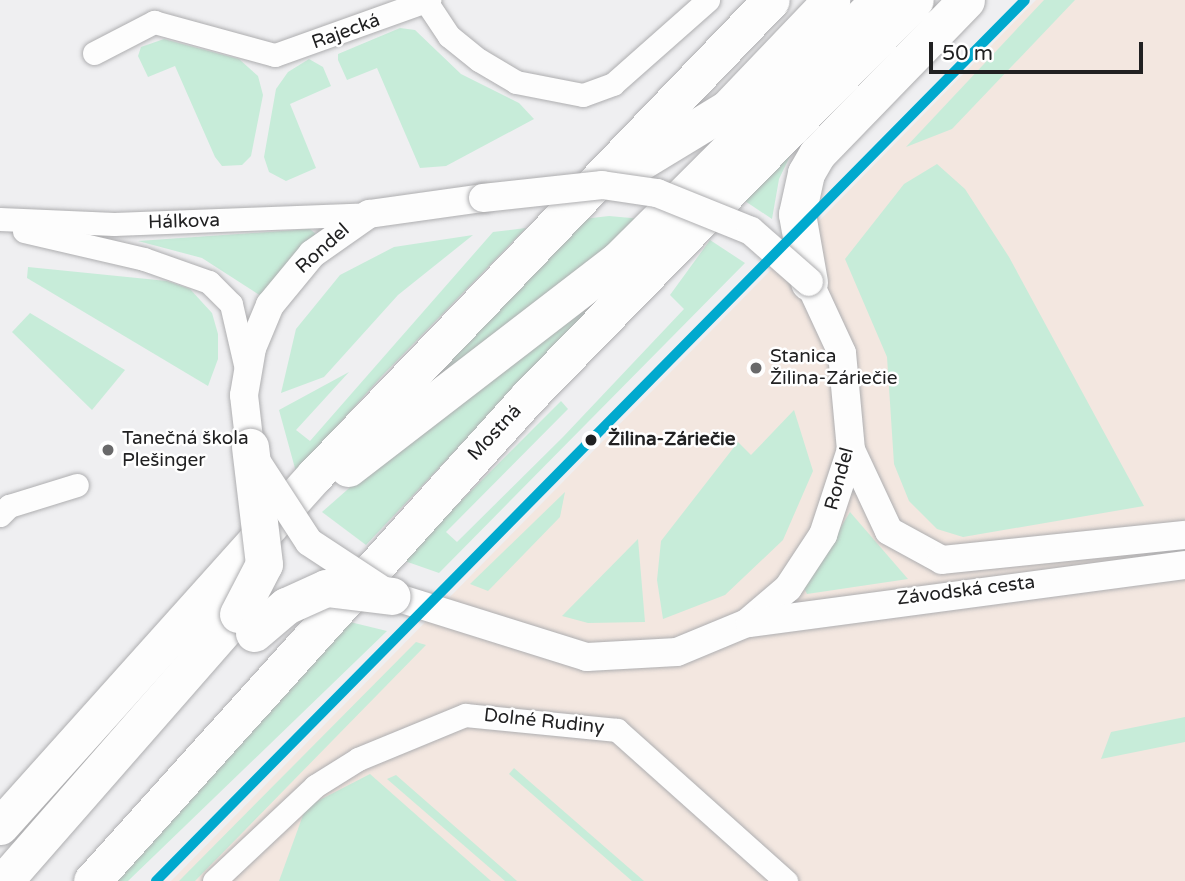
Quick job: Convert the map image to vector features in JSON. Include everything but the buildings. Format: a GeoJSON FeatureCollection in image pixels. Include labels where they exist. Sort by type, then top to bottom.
{"type":"FeatureCollection","features":[{"type":"Feature","properties":{"kind":"main road"},"geometry":{"type":"LineString","coordinates":[[0,826],[236,564],[771,0]]}},
{"type":"Feature","properties":{"kind":"main road"},"geometry":{"type":"LineString","coordinates":[[236,564],[363,454],[618,260],[879,0]]}},
{"type":"Feature","properties":{"kind":"main road","name":"Mostná"},"geometry":{"type":"LineString","coordinates":[[92,881],[528,397],[915,0]]}},
{"type":"Feature","properties":{"kind":"main road"},"geometry":{"type":"LineString","coordinates":[[809,282],[797,214],[801,185],[817,154],[966,0]]}},
{"type":"Feature","properties":{"kind":"main road"},"geometry":{"type":"LineString","coordinates":[[602,185],[727,109],[827,5]]}},
{"type":"Feature","properties":{"kind":"main road"},"geometry":{"type":"LineString","coordinates":[[35,881],[171,708],[238,614],[262,573],[250,447]]}},
{"type":"Feature","properties":{"kind":"main road"},"geometry":{"type":"LineString","coordinates":[[4,881],[171,708],[293,601],[341,586],[393,596]]}},
{"type":"Feature","properties":{"kind":"street","name":"Rajecká"},"geometry":{"type":"LineString","coordinates":[[94,53],[154,22],[275,55],[427,1],[449,36],[479,60],[529,86],[583,95],[613,84],[708,0]]}},
{"type":"Feature","properties":{"kind":"street","name":"Rondel"},"geometry":{"type":"LineString","coordinates":[[602,185],[657,193],[714,213],[767,242],[809,282],[845,364],[851,450],[823,536],[788,588],[737,629],[647,657],[587,657],[393,596],[309,542],[270,490],[250,447],[246,369],[261,323],[286,283],[337,232],[369,214],[602,185]]}},
{"type":"Feature","properties":{"kind":"street","name":"Hálkova"},"geometry":{"type":"LineString","coordinates":[[0,219],[114,224],[369,214]]}},
{"type":"Feature","properties":{"kind":"street","name":"Hálkova"},"geometry":{"type":"LineString","coordinates":[[0,225],[201,278],[231,304],[246,369]]}},
{"type":"Feature","properties":{"kind":"street","name":"Závodská cesta"},"geometry":{"type":"LineString","coordinates":[[851,450],[889,531],[924,555],[967,559],[1185,535]]}},
{"type":"Feature","properties":{"kind":"street"},"geometry":{"type":"LineString","coordinates":[[0,515],[9,506],[77,485]]}},
{"type":"Feature","properties":{"kind":"street","name":"Závodská cesta"},"geometry":{"type":"LineString","coordinates":[[737,629],[1185,565]]}},
{"type":"Feature","properties":{"kind":"street","name":"Dolné Rudiny"},"geometry":{"type":"LineString","coordinates":[[214,881],[315,786],[368,754],[465,715],[617,730],[786,881]]}},
{"type":"Feature","properties":{"kind":"shaded area"},"geometry":{"type":"Polygon","coordinates":[[[1036,0],[1185,0],[1185,881],[171,881],[1036,0]]]}},
{"type":"Feature","properties":{"kind":"green space"},"geometry":{"type":"Polygon","coordinates":[[[1044,0],[1075,0],[952,129],[906,147],[1044,0]]]}},
{"type":"Feature","properties":{"kind":"green space"},"geometry":{"type":"Polygon","coordinates":[[[400,28],[415,30],[461,74],[519,103],[534,119],[446,166],[420,168],[377,68],[347,80],[338,60],[338,54],[400,28]]]}},
{"type":"Feature","properties":{"kind":"green space"},"geometry":{"type":"Polygon","coordinates":[[[164,39],[239,59],[258,76],[263,95],[251,156],[242,165],[222,166],[215,157],[175,66],[148,77],[138,56],[141,47],[164,39]]]}},
{"type":"Feature","properties":{"kind":"green space"},"geometry":{"type":"Polygon","coordinates":[[[309,59],[323,67],[331,86],[290,104],[316,168],[286,181],[269,172],[264,157],[276,89],[288,72],[309,59]]]}},
{"type":"Feature","properties":{"kind":"green space"},"geometry":{"type":"Polygon","coordinates":[[[791,154],[779,179],[772,219],[745,201],[791,154]]]}},
{"type":"Feature","properties":{"kind":"green space"},"geometry":{"type":"Polygon","coordinates":[[[937,164],[965,189],[1009,257],[1144,506],[963,537],[937,529],[909,501],[894,464],[887,357],[845,259],[904,184],[937,164]]]}},
{"type":"Feature","properties":{"kind":"green space"},"geometry":{"type":"Polygon","coordinates":[[[609,216],[642,219],[405,406],[583,219],[609,216]]]}},
{"type":"Feature","properties":{"kind":"green space"},"geometry":{"type":"Polygon","coordinates":[[[526,228],[381,377],[296,472],[279,410],[349,372],[296,430],[310,441],[493,232],[526,228]]]}},
{"type":"Feature","properties":{"kind":"green space"},"geometry":{"type":"Polygon","coordinates":[[[310,229],[317,235],[261,296],[202,258],[138,241],[310,229]]]}},
{"type":"Feature","properties":{"kind":"green space"},"geometry":{"type":"Polygon","coordinates":[[[473,235],[398,295],[324,377],[281,393],[296,329],[340,275],[394,247],[473,235]]]}},
{"type":"Feature","properties":{"kind":"green space"},"geometry":{"type":"Polygon","coordinates":[[[710,240],[745,263],[439,573],[402,560],[561,401],[568,409],[446,532],[457,542],[563,437],[684,309],[670,295],[710,240]]]}},
{"type":"Feature","properties":{"kind":"green space"},"geometry":{"type":"Polygon","coordinates":[[[28,267],[167,281],[190,289],[212,313],[218,334],[218,359],[208,386],[27,278],[28,267]]]}},
{"type":"Feature","properties":{"kind":"green space"},"geometry":{"type":"Polygon","coordinates":[[[607,290],[366,545],[322,512],[372,468],[607,290]]]}},
{"type":"Feature","properties":{"kind":"green space"},"geometry":{"type":"Polygon","coordinates":[[[30,313],[125,370],[92,410],[12,332],[30,313]]]}},
{"type":"Feature","properties":{"kind":"green space"},"geometry":{"type":"Polygon","coordinates":[[[794,410],[813,471],[783,540],[725,595],[663,619],[657,580],[661,541],[738,442],[751,455],[794,410]]]}},
{"type":"Feature","properties":{"kind":"green space"},"geometry":{"type":"Polygon","coordinates":[[[565,492],[560,517],[488,591],[470,584],[565,492]]]}},
{"type":"Feature","properties":{"kind":"green space"},"geometry":{"type":"Polygon","coordinates":[[[850,512],[908,579],[807,594],[804,588],[850,512]]]}},
{"type":"Feature","properties":{"kind":"green space"},"geometry":{"type":"Polygon","coordinates":[[[638,539],[645,622],[588,623],[562,616],[638,539]]]}},
{"type":"Feature","properties":{"kind":"green space"},"geometry":{"type":"Polygon","coordinates":[[[346,621],[387,631],[128,881],[113,881],[346,621]]]}},
{"type":"Feature","properties":{"kind":"green space"},"geometry":{"type":"Polygon","coordinates":[[[416,642],[426,645],[195,881],[179,881],[416,642]]]}},
{"type":"Feature","properties":{"kind":"green space"},"geometry":{"type":"Polygon","coordinates":[[[1185,717],[1185,742],[1101,759],[1111,732],[1185,717]]]}},
{"type":"Feature","properties":{"kind":"green space"},"geometry":{"type":"Polygon","coordinates":[[[514,768],[644,881],[632,881],[509,774],[514,768]]]}},
{"type":"Feature","properties":{"kind":"green space"},"geometry":{"type":"Polygon","coordinates":[[[370,774],[491,881],[279,881],[306,807],[370,774]]]}},
{"type":"Feature","properties":{"kind":"green space"},"geometry":{"type":"Polygon","coordinates":[[[396,775],[517,881],[505,881],[387,779],[396,775]]]}},
{"type":"Feature","properties":{"kind":"transit line"},"geometry":{"type":"LineString","coordinates":[[156,881],[1025,0]]}},
{"type":"Feature","properties":{"kind":"place","name":"Stanica Žilina-Záriečie"},"geometry":{"type":"Point","coordinates":[756,368]}},
{"type":"Feature","properties":{"kind":"place","name":"Žilina-Záriečie"},"geometry":{"type":"Point","coordinates":[591,440]}},
{"type":"Feature","properties":{"kind":"place","name":"Tanečná škola Plešinger"},"geometry":{"type":"Point","coordinates":[108,450]}}]}
